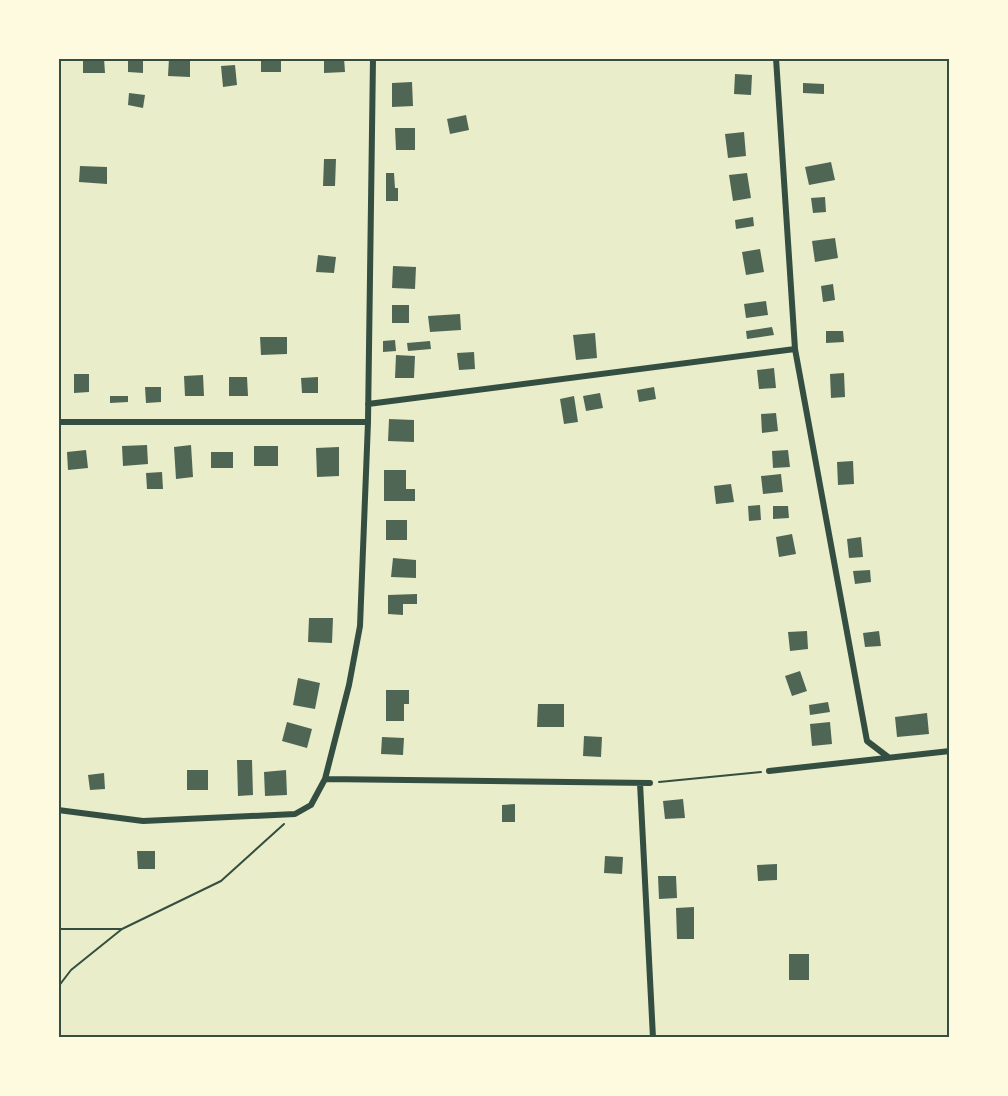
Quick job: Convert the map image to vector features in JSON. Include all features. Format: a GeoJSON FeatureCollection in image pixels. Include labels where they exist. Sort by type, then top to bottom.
{"type":"FeatureCollection","features":[{"type":"Feature","properties":{"kind":"street"},"geometry":{"type":"LineString","coordinates":[[58,810],[143,821],[295,814],[311,805],[325,779],[349,685],[360,626],[368,422],[374,58]]}},
{"type":"Feature","properties":{"kind":"street"},"geometry":{"type":"LineString","coordinates":[[776,58],[795,349],[867,741],[888,757]]}},
{"type":"Feature","properties":{"kind":"street"},"geometry":{"type":"LineString","coordinates":[[368,404],[795,349]]}},
{"type":"Feature","properties":{"kind":"street"},"geometry":{"type":"LineString","coordinates":[[58,422],[368,422]]}},
{"type":"Feature","properties":{"kind":"street"},"geometry":{"type":"LineString","coordinates":[[769,771],[950,751]]}},
{"type":"Feature","properties":{"kind":"street"},"geometry":{"type":"LineString","coordinates":[[325,779],[650,783]]}},
{"type":"Feature","properties":{"kind":"street"},"geometry":{"type":"LineString","coordinates":[[640,783],[653,1038]]}},
{"type":"Feature","properties":{"kind":"path"},"geometry":{"type":"LineString","coordinates":[[650,783],[769,771]]}},
{"type":"Feature","properties":{"kind":"path"},"geometry":{"type":"LineString","coordinates":[[58,987],[71,970],[122,929],[221,881],[295,814]]}},
{"type":"Feature","properties":{"kind":"path"},"geometry":{"type":"LineString","coordinates":[[58,929],[122,929]]}},
{"type":"Feature","properties":{"kind":"building"},"geometry":{"type":"Polygon","coordinates":[[[83,58],[104,58],[105,73],[83,73],[83,58]]]}},
{"type":"Feature","properties":{"kind":"building"},"geometry":{"type":"Polygon","coordinates":[[[128,58],[143,58],[143,73],[128,72],[128,58]]]}},
{"type":"Feature","properties":{"kind":"building"},"geometry":{"type":"Polygon","coordinates":[[[169,58],[190,58],[190,77],[168,76],[169,58]]]}},
{"type":"Feature","properties":{"kind":"building"},"geometry":{"type":"Polygon","coordinates":[[[261,58],[281,58],[281,72],[261,72],[261,58]]]}},
{"type":"Feature","properties":{"kind":"building"},"geometry":{"type":"Polygon","coordinates":[[[324,58],[344,58],[345,72],[324,73],[324,58]]]}},
{"type":"Feature","properties":{"kind":"building"},"geometry":{"type":"Polygon","coordinates":[[[235,65],[237,85],[223,87],[221,66],[235,65]]]}},
{"type":"Feature","properties":{"kind":"building"},"geometry":{"type":"Polygon","coordinates":[[[735,74],[752,75],[751,95],[734,94],[735,74]]]}},
{"type":"Feature","properties":{"kind":"building"},"geometry":{"type":"Polygon","coordinates":[[[412,82],[413,106],[392,107],[392,83],[412,82]]]}},
{"type":"Feature","properties":{"kind":"building"},"geometry":{"type":"Polygon","coordinates":[[[803,83],[824,84],[824,94],[803,93],[803,83]]]}},
{"type":"Feature","properties":{"kind":"building"},"geometry":{"type":"Polygon","coordinates":[[[129,93],[145,95],[143,108],[128,105],[129,93]]]}},
{"type":"Feature","properties":{"kind":"building"},"geometry":{"type":"Polygon","coordinates":[[[466,115],[469,130],[450,134],[447,119],[466,115]]]}},
{"type":"Feature","properties":{"kind":"building"},"geometry":{"type":"Polygon","coordinates":[[[395,128],[415,128],[415,150],[396,150],[395,128]]]}},
{"type":"Feature","properties":{"kind":"building"},"geometry":{"type":"Polygon","coordinates":[[[744,132],[746,156],[728,158],[725,134],[744,132]]]}},
{"type":"Feature","properties":{"kind":"building"},"geometry":{"type":"Polygon","coordinates":[[[324,159],[336,159],[335,186],[323,186],[324,159]]]}},
{"type":"Feature","properties":{"kind":"building"},"geometry":{"type":"Polygon","coordinates":[[[831,162],[835,180],[809,185],[805,167],[831,162]]]}},
{"type":"Feature","properties":{"kind":"building"},"geometry":{"type":"Polygon","coordinates":[[[80,166],[107,167],[107,184],[79,182],[80,166]]]}},
{"type":"Feature","properties":{"kind":"building"},"geometry":{"type":"Polygon","coordinates":[[[386,173],[394,173],[395,188],[398,188],[398,201],[386,201],[386,173]]]}},
{"type":"Feature","properties":{"kind":"building"},"geometry":{"type":"Polygon","coordinates":[[[747,173],[751,198],[733,201],[729,175],[747,173]]]}},
{"type":"Feature","properties":{"kind":"building"},"geometry":{"type":"Polygon","coordinates":[[[825,197],[826,212],[813,213],[811,198],[825,197]]]}},
{"type":"Feature","properties":{"kind":"building"},"geometry":{"type":"Polygon","coordinates":[[[753,217],[754,226],[736,229],[735,220],[753,217]]]}},
{"type":"Feature","properties":{"kind":"building"},"geometry":{"type":"Polygon","coordinates":[[[835,238],[838,258],[815,262],[812,241],[835,238]]]}},
{"type":"Feature","properties":{"kind":"building"},"geometry":{"type":"Polygon","coordinates":[[[760,249],[764,272],[746,275],[742,252],[760,249]]]}},
{"type":"Feature","properties":{"kind":"building"},"geometry":{"type":"Polygon","coordinates":[[[318,255],[336,257],[334,273],[316,272],[318,255]]]}},
{"type":"Feature","properties":{"kind":"building"},"geometry":{"type":"Polygon","coordinates":[[[393,266],[416,267],[415,289],[392,288],[393,266]]]}},
{"type":"Feature","properties":{"kind":"building"},"geometry":{"type":"Polygon","coordinates":[[[833,284],[835,300],[823,302],[821,286],[833,284]]]}},
{"type":"Feature","properties":{"kind":"building"},"geometry":{"type":"Polygon","coordinates":[[[766,301],[768,315],[746,318],[744,304],[766,301]]]}},
{"type":"Feature","properties":{"kind":"building"},"geometry":{"type":"Polygon","coordinates":[[[392,305],[409,305],[409,323],[392,323],[392,305]]]}},
{"type":"Feature","properties":{"kind":"building"},"geometry":{"type":"Polygon","coordinates":[[[460,314],[461,330],[430,332],[428,316],[460,314]]]}},
{"type":"Feature","properties":{"kind":"building"},"geometry":{"type":"Polygon","coordinates":[[[772,327],[774,335],[747,339],[746,331],[772,327]]]}},
{"type":"Feature","properties":{"kind":"building"},"geometry":{"type":"Polygon","coordinates":[[[826,331],[843,331],[844,342],[826,343],[826,331]]]}},
{"type":"Feature","properties":{"kind":"building"},"geometry":{"type":"Polygon","coordinates":[[[595,333],[597,358],[576,360],[573,335],[595,333]]]}},
{"type":"Feature","properties":{"kind":"building"},"geometry":{"type":"Polygon","coordinates":[[[260,337],[287,337],[287,354],[261,355],[260,337]]]}},
{"type":"Feature","properties":{"kind":"building"},"geometry":{"type":"Polygon","coordinates":[[[395,340],[396,351],[383,352],[383,341],[395,340]]]}},
{"type":"Feature","properties":{"kind":"building"},"geometry":{"type":"Polygon","coordinates":[[[430,341],[431,349],[408,351],[407,343],[430,341]]]}},
{"type":"Feature","properties":{"kind":"building"},"geometry":{"type":"Polygon","coordinates":[[[474,352],[475,369],[459,370],[457,353],[474,352]]]}},
{"type":"Feature","properties":{"kind":"building"},"geometry":{"type":"Polygon","coordinates":[[[396,355],[415,356],[414,378],[395,378],[396,355]]]}},
{"type":"Feature","properties":{"kind":"building"},"geometry":{"type":"Polygon","coordinates":[[[774,368],[776,388],[759,389],[757,370],[774,368]]]}},
{"type":"Feature","properties":{"kind":"building"},"geometry":{"type":"Polygon","coordinates":[[[844,373],[845,397],[831,398],[830,374],[844,373]]]}},
{"type":"Feature","properties":{"kind":"building"},"geometry":{"type":"Polygon","coordinates":[[[74,374],[89,374],[89,392],[74,393],[74,374]]]}},
{"type":"Feature","properties":{"kind":"building"},"geometry":{"type":"Polygon","coordinates":[[[203,375],[204,396],[185,396],[184,376],[203,375]]]}},
{"type":"Feature","properties":{"kind":"building"},"geometry":{"type":"Polygon","coordinates":[[[229,377],[247,377],[248,396],[229,396],[229,377]]]}},
{"type":"Feature","properties":{"kind":"building"},"geometry":{"type":"Polygon","coordinates":[[[318,377],[318,393],[302,393],[301,378],[318,377]]]}},
{"type":"Feature","properties":{"kind":"building"},"geometry":{"type":"Polygon","coordinates":[[[145,387],[161,387],[161,402],[146,403],[145,387]]]}},
{"type":"Feature","properties":{"kind":"building"},"geometry":{"type":"Polygon","coordinates":[[[654,387],[656,399],[639,402],[637,390],[654,387]]]}},
{"type":"Feature","properties":{"kind":"building"},"geometry":{"type":"Polygon","coordinates":[[[600,393],[603,408],[586,411],[583,396],[600,393]]]}},
{"type":"Feature","properties":{"kind":"building"},"geometry":{"type":"Polygon","coordinates":[[[110,396],[128,396],[128,402],[110,403],[110,396]]]}},
{"type":"Feature","properties":{"kind":"building"},"geometry":{"type":"Polygon","coordinates":[[[574,396],[578,422],[564,424],[560,399],[574,396]]]}},
{"type":"Feature","properties":{"kind":"building"},"geometry":{"type":"Polygon","coordinates":[[[776,413],[778,431],[762,433],[761,414],[776,413]]]}},
{"type":"Feature","properties":{"kind":"building"},"geometry":{"type":"Polygon","coordinates":[[[389,419],[414,420],[414,442],[388,441],[389,419]]]}},
{"type":"Feature","properties":{"kind":"building"},"geometry":{"type":"Polygon","coordinates":[[[147,445],[148,464],[123,466],[122,446],[147,445]]]}},
{"type":"Feature","properties":{"kind":"building"},"geometry":{"type":"Polygon","coordinates":[[[191,445],[193,477],[176,479],[174,447],[191,445]]]}},
{"type":"Feature","properties":{"kind":"building"},"geometry":{"type":"Polygon","coordinates":[[[254,446],[278,446],[278,466],[254,466],[254,446]]]}},
{"type":"Feature","properties":{"kind":"building"},"geometry":{"type":"Polygon","coordinates":[[[339,447],[339,476],[317,477],[316,448],[339,447]]]}},
{"type":"Feature","properties":{"kind":"building"},"geometry":{"type":"Polygon","coordinates":[[[86,450],[88,468],[68,470],[67,452],[86,450]]]}},
{"type":"Feature","properties":{"kind":"building"},"geometry":{"type":"Polygon","coordinates":[[[788,450],[790,467],[773,468],[772,451],[788,450]]]}},
{"type":"Feature","properties":{"kind":"building"},"geometry":{"type":"Polygon","coordinates":[[[211,452],[233,452],[233,468],[211,468],[211,452]]]}},
{"type":"Feature","properties":{"kind":"building"},"geometry":{"type":"Polygon","coordinates":[[[853,461],[854,484],[838,485],[837,462],[853,461]]]}},
{"type":"Feature","properties":{"kind":"building"},"geometry":{"type":"Polygon","coordinates":[[[384,470],[406,470],[406,489],[415,489],[415,501],[384,501],[384,470]]]}},
{"type":"Feature","properties":{"kind":"building"},"geometry":{"type":"Polygon","coordinates":[[[162,472],[163,489],[147,489],[146,473],[162,472]]]}},
{"type":"Feature","properties":{"kind":"building"},"geometry":{"type":"Polygon","coordinates":[[[781,474],[783,492],[763,494],[761,476],[781,474]]]}},
{"type":"Feature","properties":{"kind":"building"},"geometry":{"type":"Polygon","coordinates":[[[731,484],[734,502],[716,504],[714,486],[731,484]]]}},
{"type":"Feature","properties":{"kind":"building"},"geometry":{"type":"Polygon","coordinates":[[[760,505],[761,520],[749,521],[748,506],[760,505]]]}},
{"type":"Feature","properties":{"kind":"building"},"geometry":{"type":"Polygon","coordinates":[[[773,506],[788,506],[789,518],[773,519],[773,506]]]}},
{"type":"Feature","properties":{"kind":"building"},"geometry":{"type":"Polygon","coordinates":[[[386,520],[407,520],[407,540],[386,540],[386,520]]]}},
{"type":"Feature","properties":{"kind":"building"},"geometry":{"type":"Polygon","coordinates":[[[792,534],[796,554],[779,557],[776,537],[792,534]]]}},
{"type":"Feature","properties":{"kind":"building"},"geometry":{"type":"Polygon","coordinates":[[[861,537],[863,557],[849,558],[847,539],[861,537]]]}},
{"type":"Feature","properties":{"kind":"building"},"geometry":{"type":"Polygon","coordinates":[[[393,558],[416,560],[416,578],[391,577],[393,558]]]}},
{"type":"Feature","properties":{"kind":"building"},"geometry":{"type":"Polygon","coordinates":[[[870,570],[871,582],[855,584],[853,571],[870,570]]]}},
{"type":"Feature","properties":{"kind":"building"},"geometry":{"type":"Polygon","coordinates":[[[417,594],[417,604],[403,604],[403,615],[388,614],[388,595],[417,594]]]}},
{"type":"Feature","properties":{"kind":"building"},"geometry":{"type":"Polygon","coordinates":[[[309,618],[333,618],[332,643],[308,642],[309,618]]]}},
{"type":"Feature","properties":{"kind":"building"},"geometry":{"type":"Polygon","coordinates":[[[807,631],[808,649],[790,651],[788,632],[807,631]]]}},
{"type":"Feature","properties":{"kind":"building"},"geometry":{"type":"Polygon","coordinates":[[[879,631],[881,646],[865,647],[863,633],[879,631]]]}},
{"type":"Feature","properties":{"kind":"building"},"geometry":{"type":"Polygon","coordinates":[[[800,671],[807,691],[792,696],[785,676],[800,671]]]}},
{"type":"Feature","properties":{"kind":"building"},"geometry":{"type":"Polygon","coordinates":[[[298,678],[320,683],[315,709],[293,705],[298,678]]]}},
{"type":"Feature","properties":{"kind":"building"},"geometry":{"type":"Polygon","coordinates":[[[386,690],[409,690],[409,704],[404,704],[404,721],[386,721],[386,690]]]}},
{"type":"Feature","properties":{"kind":"building"},"geometry":{"type":"Polygon","coordinates":[[[828,702],[830,712],[810,715],[809,705],[828,702]]]}},
{"type":"Feature","properties":{"kind":"building"},"geometry":{"type":"Polygon","coordinates":[[[538,704],[564,704],[564,727],[537,727],[538,704]]]}},
{"type":"Feature","properties":{"kind":"building"},"geometry":{"type":"Polygon","coordinates":[[[927,713],[929,734],[897,737],[895,717],[927,713]]]}},
{"type":"Feature","properties":{"kind":"building"},"geometry":{"type":"Polygon","coordinates":[[[287,722],[312,729],[307,748],[282,741],[287,722]]]}},
{"type":"Feature","properties":{"kind":"building"},"geometry":{"type":"Polygon","coordinates":[[[830,722],[832,744],[812,746],[810,724],[830,722]]]}},
{"type":"Feature","properties":{"kind":"building"},"geometry":{"type":"Polygon","coordinates":[[[584,736],[602,737],[601,757],[583,756],[584,736]]]}},
{"type":"Feature","properties":{"kind":"building"},"geometry":{"type":"Polygon","coordinates":[[[382,737],[404,738],[403,755],[381,754],[382,737]]]}},
{"type":"Feature","properties":{"kind":"building"},"geometry":{"type":"Polygon","coordinates":[[[237,760],[252,760],[253,795],[238,796],[237,760]]]}},
{"type":"Feature","properties":{"kind":"building"},"geometry":{"type":"Polygon","coordinates":[[[187,770],[208,770],[208,790],[187,790],[187,770]]]}},
{"type":"Feature","properties":{"kind":"building"},"geometry":{"type":"Polygon","coordinates":[[[286,770],[287,795],[265,796],[264,772],[286,770]]]}},
{"type":"Feature","properties":{"kind":"building"},"geometry":{"type":"Polygon","coordinates":[[[104,773],[105,789],[90,790],[88,775],[104,773]]]}},
{"type":"Feature","properties":{"kind":"building"},"geometry":{"type":"Polygon","coordinates":[[[683,799],[685,818],[665,819],[663,801],[683,799]]]}},
{"type":"Feature","properties":{"kind":"building"},"geometry":{"type":"Polygon","coordinates":[[[515,804],[515,822],[502,822],[502,805],[515,804]]]}},
{"type":"Feature","properties":{"kind":"building"},"geometry":{"type":"Polygon","coordinates":[[[137,851],[155,851],[155,869],[138,869],[137,851]]]}},
{"type":"Feature","properties":{"kind":"building"},"geometry":{"type":"Polygon","coordinates":[[[605,856],[623,857],[622,874],[604,873],[605,856]]]}},
{"type":"Feature","properties":{"kind":"building"},"geometry":{"type":"Polygon","coordinates":[[[777,864],[777,880],[758,881],[757,865],[777,864]]]}},
{"type":"Feature","properties":{"kind":"building"},"geometry":{"type":"Polygon","coordinates":[[[658,876],[676,876],[677,898],[659,899],[658,876]]]}},
{"type":"Feature","properties":{"kind":"building"},"geometry":{"type":"Polygon","coordinates":[[[694,907],[694,939],[677,939],[676,908],[694,907]]]}},
{"type":"Feature","properties":{"kind":"building"},"geometry":{"type":"Polygon","coordinates":[[[789,954],[809,954],[809,980],[789,980],[789,954]]]}}]}
